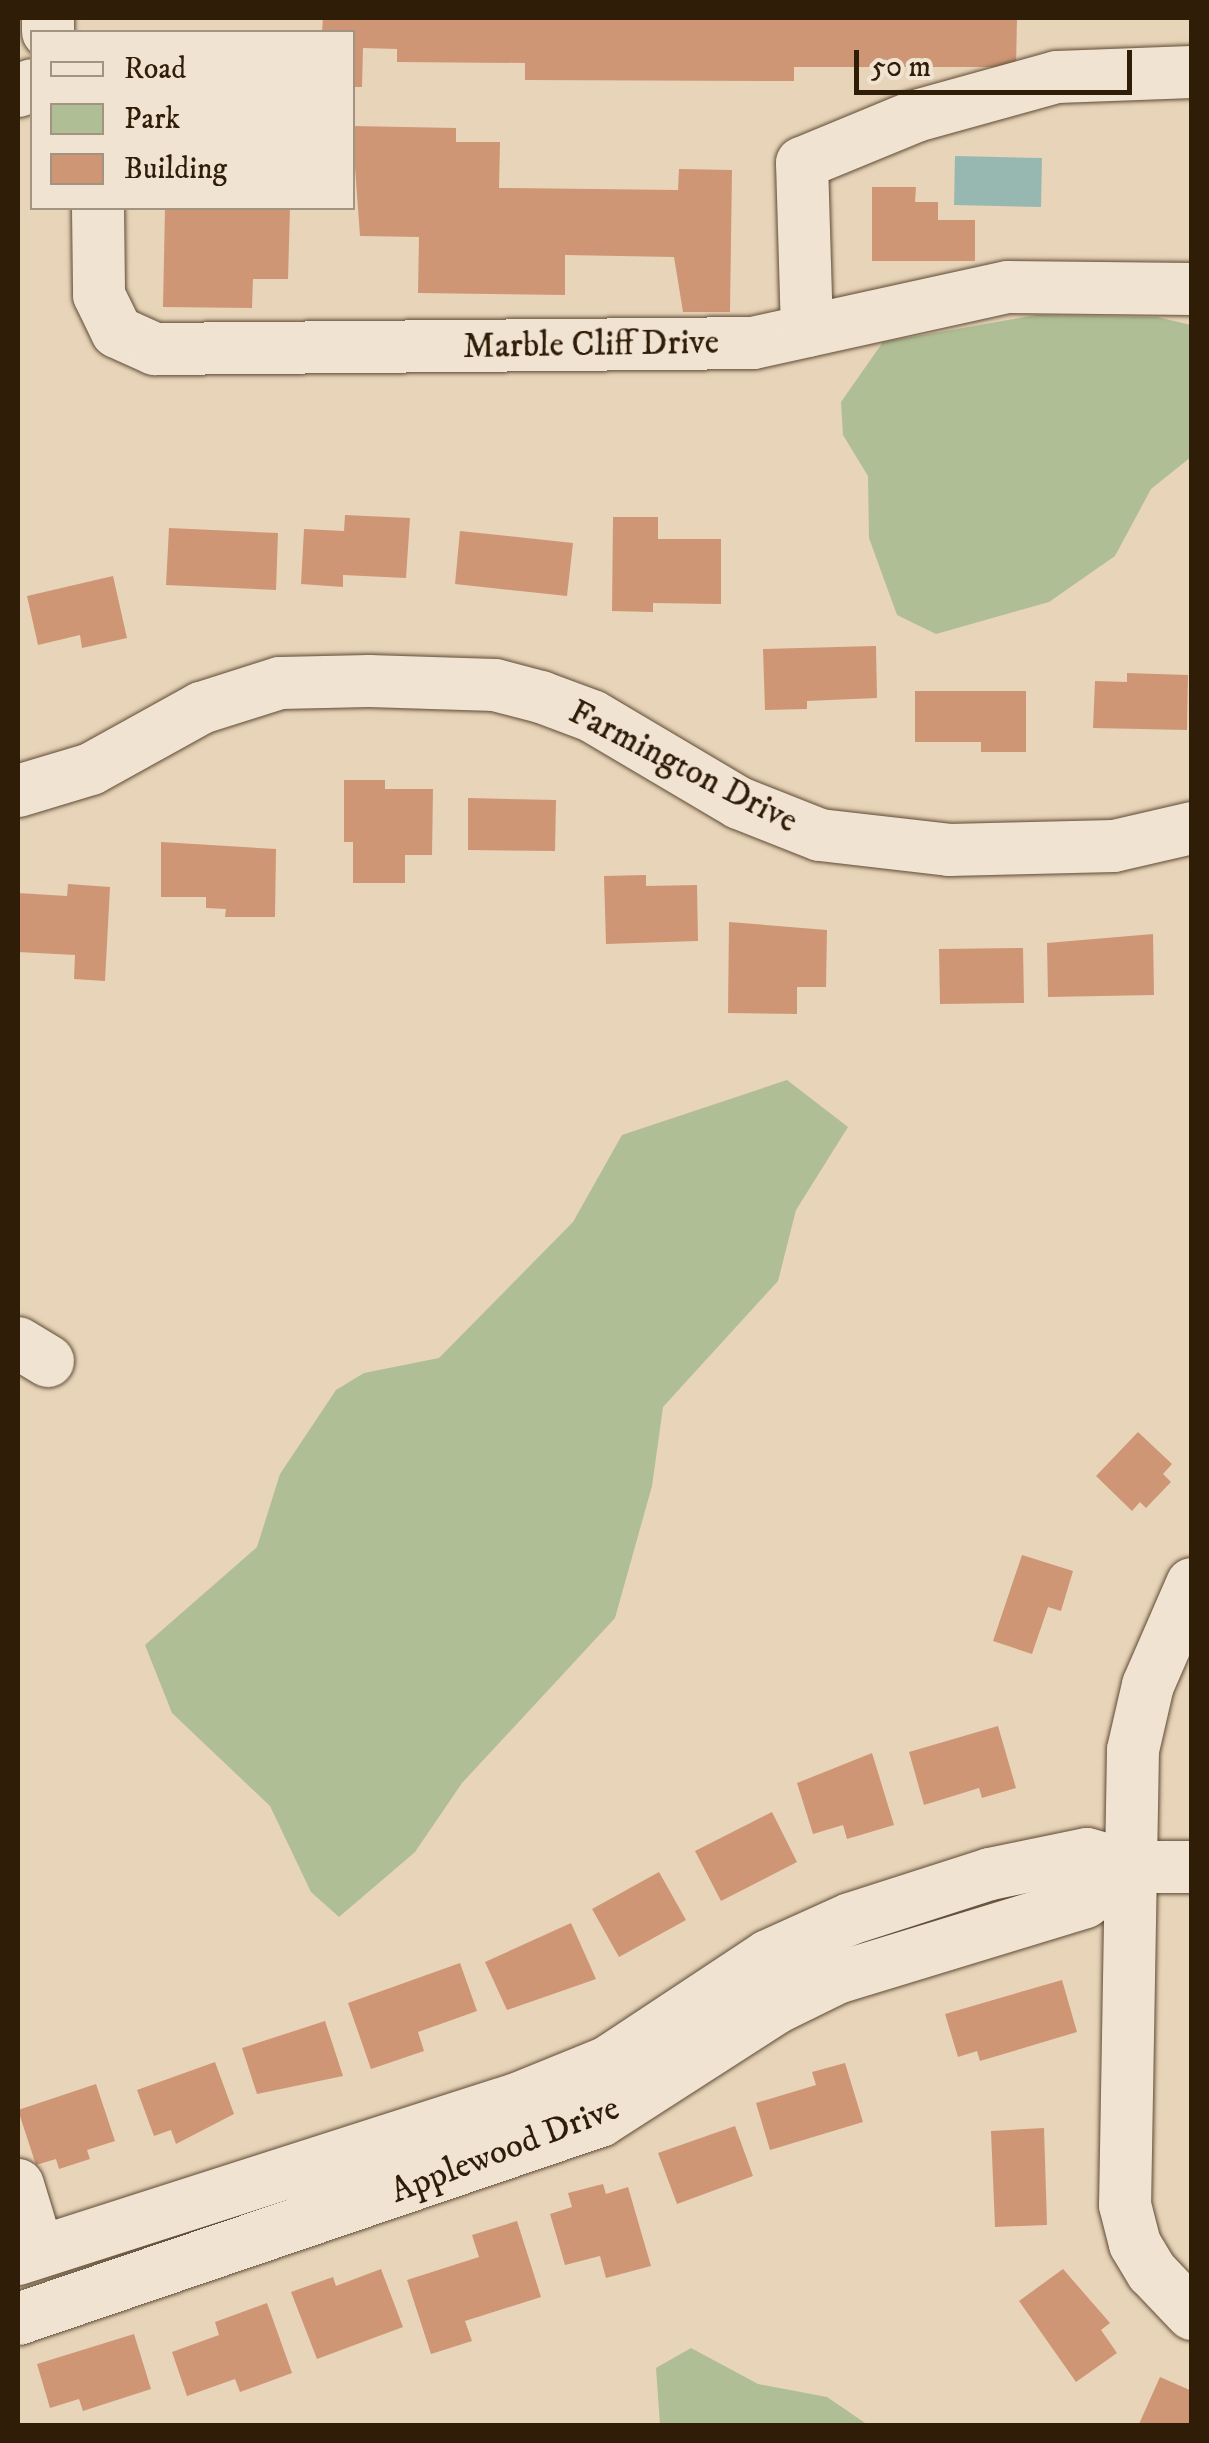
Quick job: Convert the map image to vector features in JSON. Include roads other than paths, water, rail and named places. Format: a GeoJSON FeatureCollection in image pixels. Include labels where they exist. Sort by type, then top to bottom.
{"type":"FeatureCollection","features":[{"type":"Feature","properties":{"kind":"street"},"geometry":{"type":"LineString","coordinates":[[807,330],[802,164],[916,116],[1057,77],[1192,72]]}},
{"type":"Feature","properties":{"kind":"street","name":"Marble Cliff Drive"},"geometry":{"type":"LineString","coordinates":[[98,210],[99,295],[117,332],[155,349],[753,343],[1008,286],[1192,289]]}},
{"type":"Feature","properties":{"kind":"street","name":"Farmington Drive"},"geometry":{"type":"LineString","coordinates":[[18,792],[91,769],[201,708],[280,683],[369,681],[495,685],[541,697],[592,716],[739,803],[820,835],[949,850],[1114,846],[1192,828]]}},
{"type":"Feature","properties":{"kind":"street"},"geometry":{"type":"LineString","coordinates":[[1192,1584],[1148,1684],[1134,1750],[1125,2205],[1135,2244],[1152,2272],[1192,2314]]}},
{"type":"Feature","properties":{"kind":"street","name":"Applewood Drive"},"geometry":{"type":"LineString","coordinates":[[18,2319],[527,2122],[608,2062],[768,1956],[850,1919],[990,1874],[1087,1854],[1133,1867],[1192,1867]]}},
{"type":"Feature","properties":{"kind":"street","name":"Applewood Drive"},"geometry":{"type":"LineString","coordinates":[[28,2255],[527,2122]]}},
{"type":"Feature","properties":{"kind":"street"},"geometry":{"type":"LineString","coordinates":[[18,2185],[28,2255]]}},
{"type":"Feature","properties":{"kind":"water"},"geometry":{"type":"Polygon","coordinates":[[[955,156],[1042,158],[1041,207],[954,205],[955,156]]]}}]}
